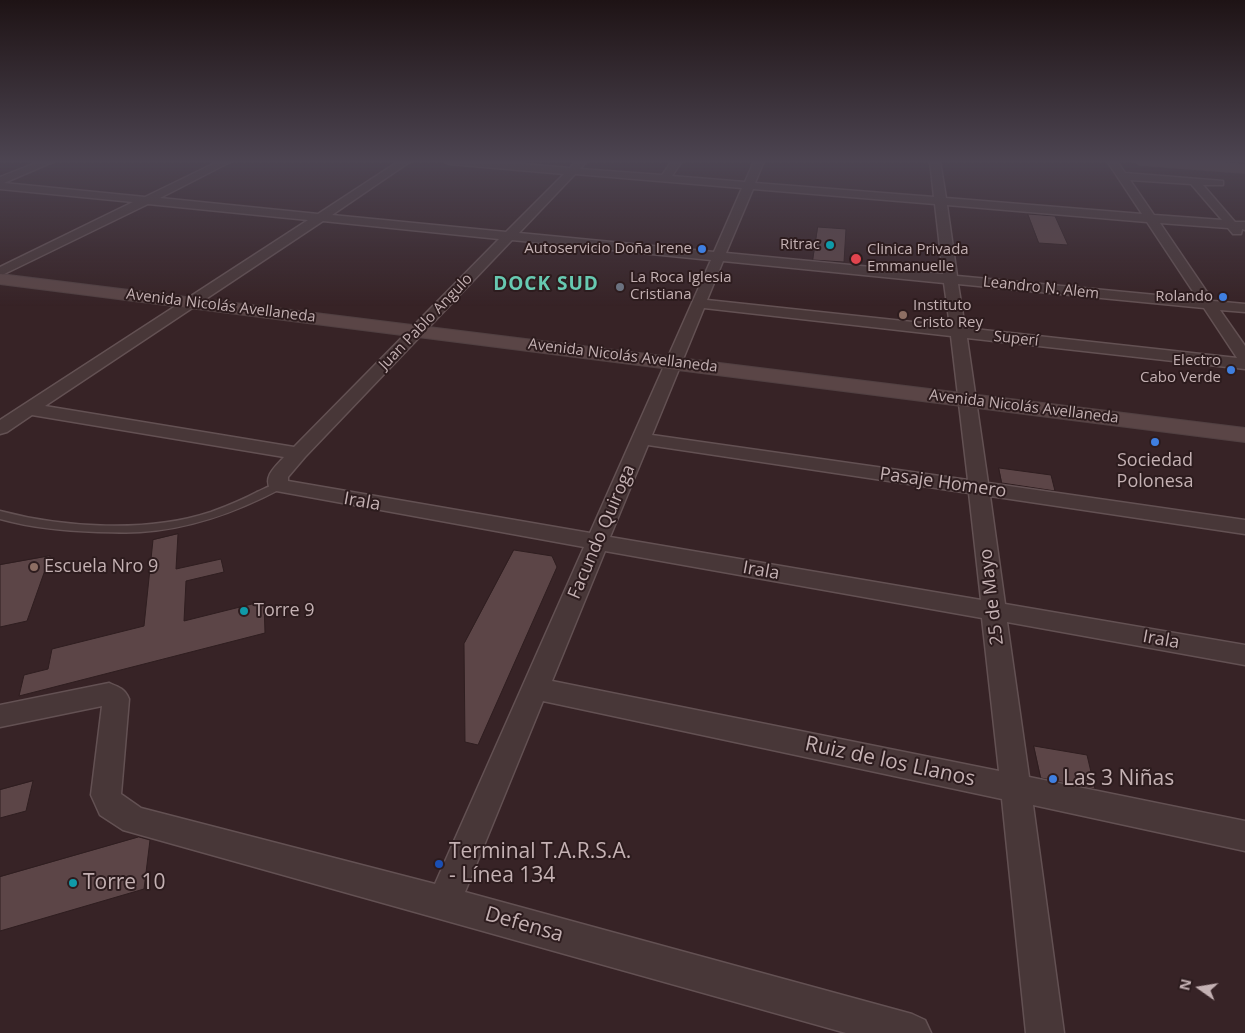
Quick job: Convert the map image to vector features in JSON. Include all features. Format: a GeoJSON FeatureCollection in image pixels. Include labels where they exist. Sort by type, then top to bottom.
{"type":"FeatureCollection","features":[{"type":"Feature","properties":{"kind":"main road","name":"Avenida Nicolás Avellaneda"},"geometry":{"type":"LineString","coordinates":[[0,279],[1245,435]]}},
{"type":"Feature","properties":{"kind":"street"},"geometry":{"type":"LineString","coordinates":[[0,272],[129,209]]}},
{"type":"Feature","properties":{"kind":"street","name":"Leandro N. Alem"},"geometry":{"type":"LineString","coordinates":[[242,209],[1245,308]]}},
{"type":"Feature","properties":{"kind":"street"},"geometry":{"type":"LineString","coordinates":[[0,428],[333,209]]}},
{"type":"Feature","properties":{"kind":"street","name":"Juan Pablo Angulo"},"geometry":{"type":"LineString","coordinates":[[278,486],[278,476],[298,453],[535,209]]}},
{"type":"Feature","properties":{"kind":"street","name":"Facundo Quiroga"},"geometry":{"type":"LineString","coordinates":[[444,903],[738,209]]}},
{"type":"Feature","properties":{"kind":"street","name":"25 de Mayo"},"geometry":{"type":"LineString","coordinates":[[942,209],[979,489],[1045,1033]]}},
{"type":"Feature","properties":{"kind":"street"},"geometry":{"type":"LineString","coordinates":[[1036,209],[1245,226]]}},
{"type":"Feature","properties":{"kind":"street"},"geometry":{"type":"LineString","coordinates":[[1145,209],[1245,358]]}},
{"type":"Feature","properties":{"kind":"street"},"geometry":{"type":"LineString","coordinates":[[1218,209],[1245,241]]}},
{"type":"Feature","properties":{"kind":"street","name":"Superí"},"geometry":{"type":"LineString","coordinates":[[698,303],[1245,364]]}},
{"type":"Feature","properties":{"kind":"street"},"geometry":{"type":"LineString","coordinates":[[29,409],[298,453]]}},
{"type":"Feature","properties":{"kind":"street","name":"Pasaje Homero"},"geometry":{"type":"LineString","coordinates":[[642,439],[1245,527]]}},
{"type":"Feature","properties":{"kind":"street","name":"Irala"},"geometry":{"type":"LineString","coordinates":[[278,486],[1245,654]]}},
{"type":"Feature","properties":{"kind":"street","name":"Ruiz de los Llanos"},"geometry":{"type":"LineString","coordinates":[[535,688],[1245,836]]}},
{"type":"Feature","properties":{"kind":"street","name":"Defensa"},"geometry":{"type":"LineString","coordinates":[[0,716],[109,694],[116,699],[106,795],[111,805],[134,820],[444,903],[912,1033]]}},
{"type":"Feature","properties":{"kind":"lane"},"geometry":{"type":"LineString","coordinates":[[0,515],[26,523],[56,527],[146,529],[164,527],[228,511],[278,486]]}},
{"type":"Feature","properties":{"kind":"building"},"geometry":{"type":"Polygon","coordinates":[[[1028,214],[1055,216],[1068,245],[1039,243],[1028,214]]]}},
{"type":"Feature","properties":{"kind":"building","name":"Ritrac"},"geometry":{"type":"Polygon","coordinates":[[[818,227],[846,229],[844,262],[813,260],[818,227]]]}},
{"type":"Feature","properties":{"kind":"building"},"geometry":{"type":"Polygon","coordinates":[[[999,468],[1051,475],[1055,491],[1002,483],[999,468]]]}},
{"type":"Feature","properties":{"kind":"building","name":"Torre 9"},"geometry":{"type":"Polygon","coordinates":[[[178,534],[176,569],[221,559],[224,572],[186,581],[184,621],[264,601],[265,633],[19,696],[24,675],[48,669],[52,649],[144,626],[153,540],[178,534]]]}},
{"type":"Feature","properties":{"kind":"building"},"geometry":{"type":"Polygon","coordinates":[[[514,550],[552,556],[557,567],[478,745],[465,742],[464,644],[514,550]]]}},
{"type":"Feature","properties":{"kind":"building"},"geometry":{"type":"Polygon","coordinates":[[[50,556],[27,621],[0,627],[0,565],[50,556]]]}},
{"type":"Feature","properties":{"kind":"building"},"geometry":{"type":"Polygon","coordinates":[[[1034,746],[1087,755],[1095,789],[1041,778],[1034,746]]]}},
{"type":"Feature","properties":{"kind":"building"},"geometry":{"type":"Polygon","coordinates":[[[33,781],[26,811],[0,818],[0,790],[33,781]]]}},
{"type":"Feature","properties":{"kind":"building","name":"Torre 10"},"geometry":{"type":"Polygon","coordinates":[[[139,837],[150,840],[144,889],[0,931],[0,877],[139,837]]]}},
{"type":"Feature","properties":{"kind":"place","name":"Ritrac"},"geometry":{"type":"Point","coordinates":[830,245]}},
{"type":"Feature","properties":{"kind":"place","name":"Autoservicio Doña Irene"},"geometry":{"type":"Point","coordinates":[702,249]}},
{"type":"Feature","properties":{"kind":"place","name":"Clinica Privada Emmanuelle"},"geometry":{"type":"Point","coordinates":[856,259]}},
{"type":"Feature","properties":{"kind":"place","name":"La Roca Iglesia Cristiana"},"geometry":{"type":"Point","coordinates":[620,287]}},
{"type":"Feature","properties":{"kind":"place","name":"Rolando"},"geometry":{"type":"Point","coordinates":[1223,297]}},
{"type":"Feature","properties":{"kind":"place","name":"Instituto Cristo Rey"},"geometry":{"type":"Point","coordinates":[903,315]}},
{"type":"Feature","properties":{"kind":"place","name":"Electro Cabo Verde"},"geometry":{"type":"Point","coordinates":[1231,370]}},
{"type":"Feature","properties":{"kind":"place","name":"Sociedad Polonesa"},"geometry":{"type":"Point","coordinates":[1155,442]}},
{"type":"Feature","properties":{"kind":"place","name":"Escuela Nro 9"},"geometry":{"type":"Point","coordinates":[34,567]}},
{"type":"Feature","properties":{"kind":"place","name":"Torre 9"},"geometry":{"type":"Point","coordinates":[244,611]}},
{"type":"Feature","properties":{"kind":"place","name":"Las 3 Niñas"},"geometry":{"type":"Point","coordinates":[1053,779]}},
{"type":"Feature","properties":{"kind":"place","name":"Terminal T.A.R.S.A. - Línea 134"},"geometry":{"type":"Point","coordinates":[439,864]}},
{"type":"Feature","properties":{"kind":"place","name":"Torre 10"},"geometry":{"type":"Point","coordinates":[73,883]}},
{"type":"Feature","properties":{"kind":"district","name":"DOCK SUD"},"geometry":{"type":"Point","coordinates":[546,285]}}]}
